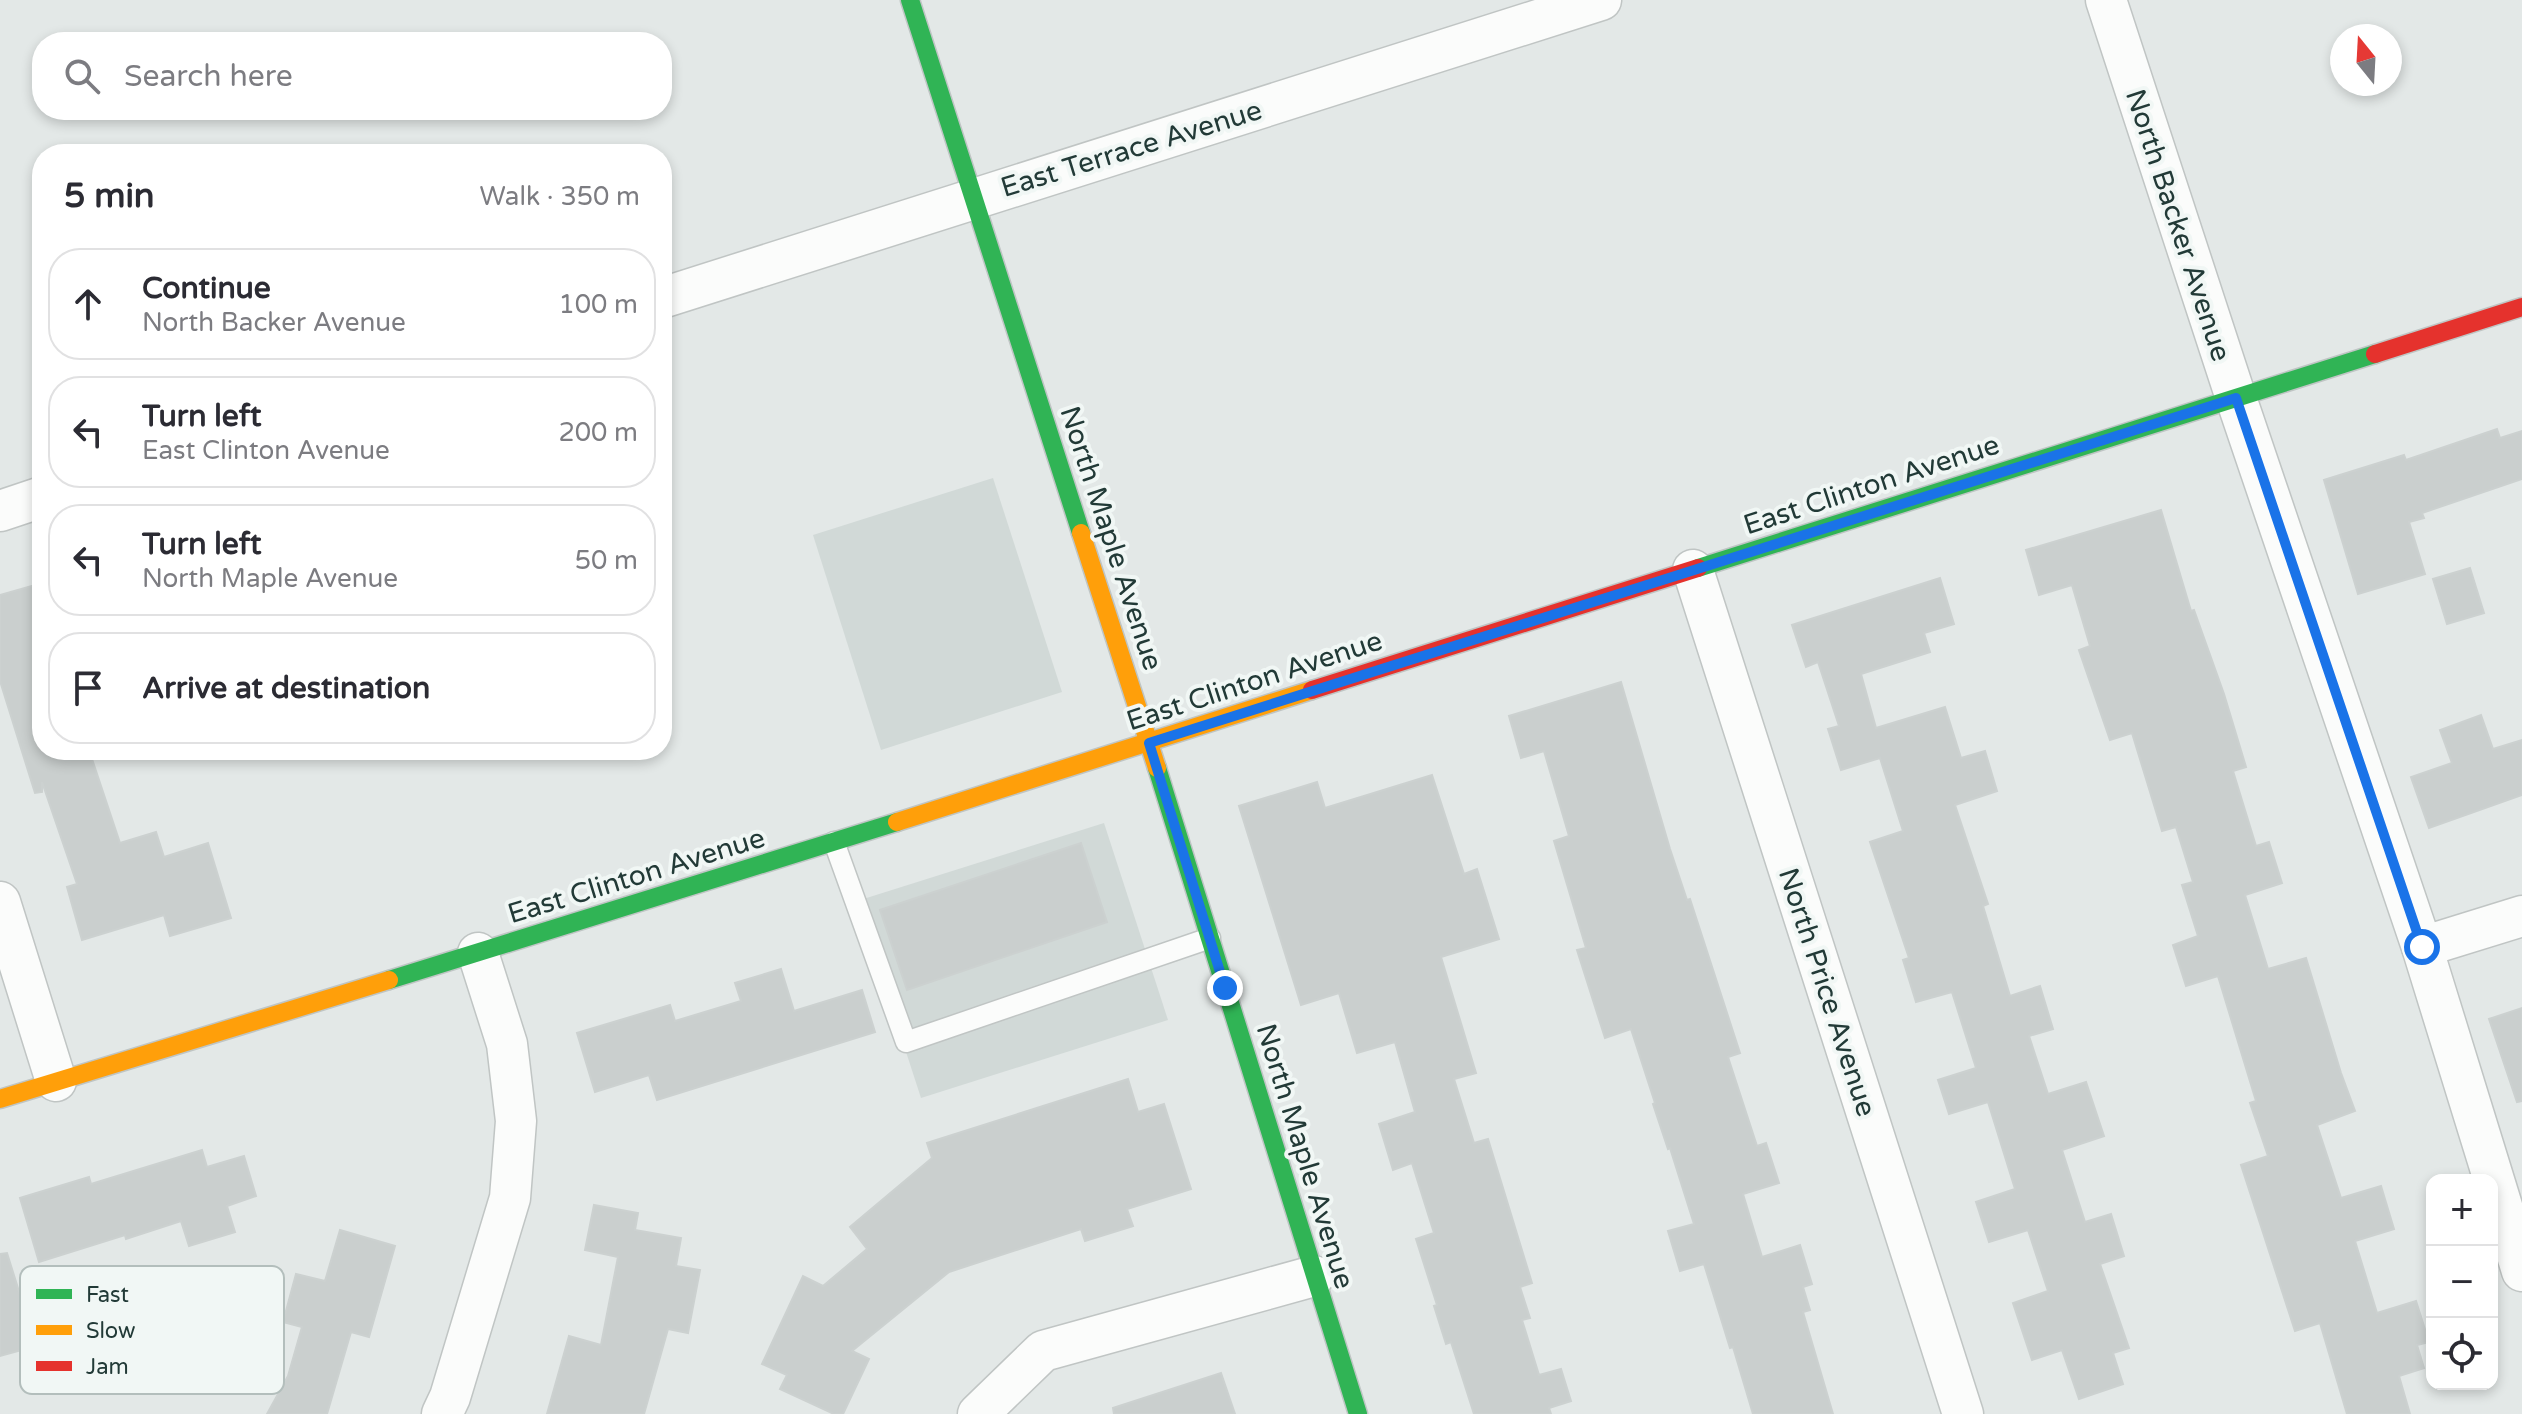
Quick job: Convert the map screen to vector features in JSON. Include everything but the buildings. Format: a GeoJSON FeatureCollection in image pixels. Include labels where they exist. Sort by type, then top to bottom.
{"type":"FeatureCollection","features":[{"type":"Feature","properties":{"kind":"main road","name":"North Maple Avenue"},"geometry":{"type":"LineString","coordinates":[[910,0],[1149,743],[1358,1414]]}},
{"type":"Feature","properties":{"kind":"main road","name":"East Clinton Avenue"},"geometry":{"type":"LineString","coordinates":[[0,1099],[834,842],[2522,307]]}},
{"type":"Feature","properties":{"kind":"street","name":"East Terrace Avenue"},"geometry":{"type":"LineString","coordinates":[[672,295],[1601,0]]}},
{"type":"Feature","properties":{"kind":"street","name":"North Backer Avenue"},"geometry":{"type":"LineString","coordinates":[[2106,0],[2236,398],[2422,947],[2522,1271]]}},
{"type":"Feature","properties":{"kind":"street"},"geometry":{"type":"LineString","coordinates":[[0,511],[32,500]]}},
{"type":"Feature","properties":{"kind":"street","name":"North Price Avenue"},"geometry":{"type":"LineString","coordinates":[[1693,570],[1963,1414]]}},
{"type":"Feature","properties":{"kind":"street"},"geometry":{"type":"LineString","coordinates":[[0,902],[56,1081]]}},
{"type":"Feature","properties":{"kind":"street"},"geometry":{"type":"LineString","coordinates":[[2422,947],[2522,916]]}},
{"type":"Feature","properties":{"kind":"street"},"geometry":{"type":"LineString","coordinates":[[442,1414],[450,1397],[510,1198],[516,1121],[507,1044],[478,953]]}},
{"type":"Feature","properties":{"kind":"street"},"geometry":{"type":"LineString","coordinates":[[978,1414],[1043,1351],[1314,1276]]}},
{"type":"Feature","properties":{"kind":"lane"},"geometry":{"type":"LineString","coordinates":[[834,842],[906,1042],[1210,938]]}},
{"type":"Feature","properties":{"kind":"shaded area"},"geometry":{"type":"Polygon","coordinates":[[[993,478],[1062,692],[881,750],[813,535],[993,478]]]}},
{"type":"Feature","properties":{"kind":"shaded area"},"geometry":{"type":"Polygon","coordinates":[[[1104,823],[1168,1020],[921,1098],[857,901],[1104,823]]]}},
{"type":"Feature","properties":{"kind":"traffic: fast"},"geometry":{"type":"LineString","coordinates":[[910,0],[1081,533]]}},
{"type":"Feature","properties":{"kind":"traffic: fast"},"geometry":{"type":"LineString","coordinates":[[1698,568],[2375,354]]}},
{"type":"Feature","properties":{"kind":"traffic: fast"},"geometry":{"type":"LineString","coordinates":[[1157,768],[1358,1414]]}},
{"type":"Feature","properties":{"kind":"traffic: fast"},"geometry":{"type":"LineString","coordinates":[[389,980],[897,822]]}},
{"type":"Feature","properties":{"kind":"traffic: slow"},"geometry":{"type":"LineString","coordinates":[[1081,533],[1157,768]]}},
{"type":"Feature","properties":{"kind":"traffic: slow"},"geometry":{"type":"LineString","coordinates":[[897,822],[1312,690]]}},
{"type":"Feature","properties":{"kind":"traffic: slow"},"geometry":{"type":"LineString","coordinates":[[0,1099],[389,980]]}},
{"type":"Feature","properties":{"kind":"traffic: jam"},"geometry":{"type":"LineString","coordinates":[[2375,354],[2522,307]]}},
{"type":"Feature","properties":{"kind":"traffic: jam"},"geometry":{"type":"LineString","coordinates":[[1312,690],[1698,568]]}},
{"type":"Feature","properties":{"kind":"route"},"geometry":{"type":"LineString","coordinates":[[1225,988],[1149,743],[2236,398],[2422,947]]}}]}
